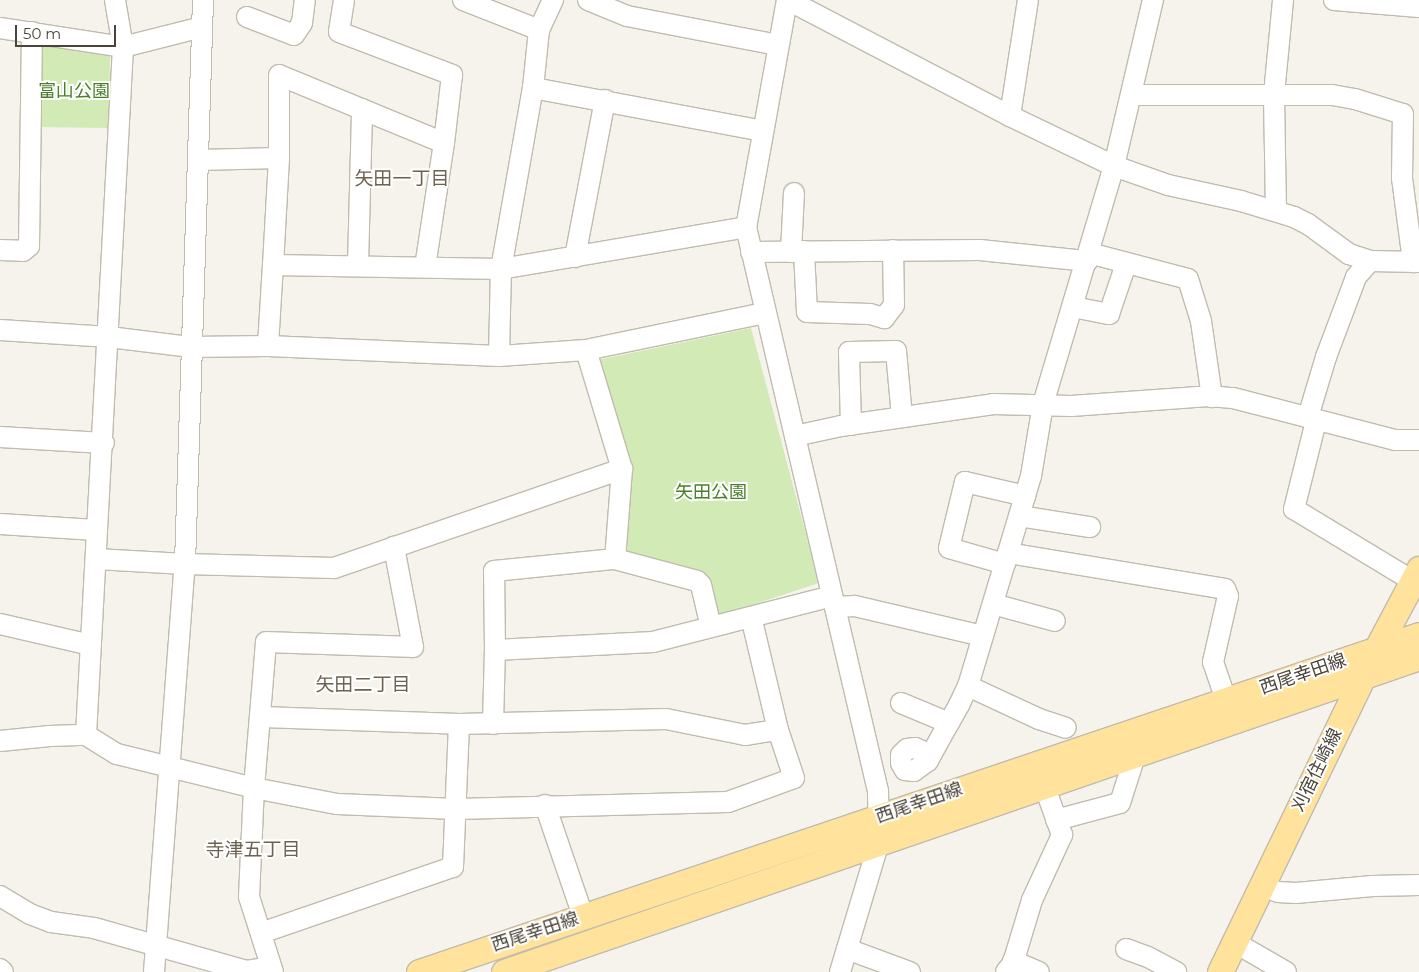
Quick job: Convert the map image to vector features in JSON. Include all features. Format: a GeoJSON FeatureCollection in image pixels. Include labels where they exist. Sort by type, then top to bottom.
{"type":"FeatureCollection","features":[{"type":"Feature","properties":{"kind":"main road","name":"刈宿住崎線"},"geometry":{"type":"LineString","coordinates":[[1220,972],[1363,675],[1416,575]]}},
{"type":"Feature","properties":{"kind":"main road","name":"西尾幸田線"},"geometry":{"type":"LineString","coordinates":[[419,972],[1419,635]]}},
{"type":"Feature","properties":{"kind":"main road","name":"西尾幸田線"},"geometry":{"type":"LineString","coordinates":[[504,972],[1419,657]]}},
{"type":"Feature","properties":{"kind":"street"},"geometry":{"type":"LineString","coordinates":[[86,736],[96,530],[104,443],[123,47],[115,0]]}},
{"type":"Feature","properties":{"kind":"street"},"geometry":{"type":"LineString","coordinates":[[154,972],[185,564],[191,347],[200,160],[203,0]]}},
{"type":"Feature","properties":{"kind":"street"},"geometry":{"type":"LineString","coordinates":[[247,14],[294,35],[302,24],[304,0]]}},
{"type":"Feature","properties":{"kind":"street"},"geometry":{"type":"LineString","coordinates":[[344,0],[339,32],[452,75],[444,143],[425,267]]}},
{"type":"Feature","properties":{"kind":"street"},"geometry":{"type":"LineString","coordinates":[[499,356],[501,269],[533,88],[539,30],[553,0]]}},
{"type":"Feature","properties":{"kind":"street"},"geometry":{"type":"LineString","coordinates":[[588,0],[627,16],[777,46]]}},
{"type":"Feature","properties":{"kind":"street"},"geometry":{"type":"LineString","coordinates":[[840,972],[879,842],[878,791],[746,228],[777,46],[788,0],[1010,116],[1114,166],[1168,185],[1276,211],[1308,224],[1350,254],[1370,262],[1416,262],[1402,178],[1411,116],[1388,108],[1340,97],[1274,94],[1131,95]]}},
{"type":"Feature","properties":{"kind":"street"},"geometry":{"type":"LineString","coordinates":[[1010,116],[1028,0]]}},
{"type":"Feature","properties":{"kind":"street"},"geometry":{"type":"LineString","coordinates":[[931,755],[968,686],[1007,559],[1031,476],[1043,404],[1114,166],[1153,0]]}},
{"type":"Feature","properties":{"kind":"street"},"geometry":{"type":"LineString","coordinates":[[1276,211],[1274,94],[1283,0]]}},
{"type":"Feature","properties":{"kind":"street"},"geometry":{"type":"LineString","coordinates":[[1334,0],[1414,4]]}},
{"type":"Feature","properties":{"kind":"street"},"geometry":{"type":"LineString","coordinates":[[471,1],[539,30]]}},
{"type":"Feature","properties":{"kind":"street"},"geometry":{"type":"LineString","coordinates":[[0,28],[123,47],[202,27]]}},
{"type":"Feature","properties":{"kind":"street"},"geometry":{"type":"LineString","coordinates":[[0,250],[23,251],[29,246],[32,32]]}},
{"type":"Feature","properties":{"kind":"street"},"geometry":{"type":"LineString","coordinates":[[268,346],[279,158],[279,75],[444,143]]}},
{"type":"Feature","properties":{"kind":"street"},"geometry":{"type":"LineString","coordinates":[[533,88],[762,131]]}},
{"type":"Feature","properties":{"kind":"street"},"geometry":{"type":"LineString","coordinates":[[574,258],[605,100]]}},
{"type":"Feature","properties":{"kind":"street"},"geometry":{"type":"LineString","coordinates":[[358,265],[362,109]]}},
{"type":"Feature","properties":{"kind":"street"},"geometry":{"type":"LineString","coordinates":[[200,160],[279,158]]}},
{"type":"Feature","properties":{"kind":"street"},"geometry":{"type":"LineString","coordinates":[[794,193],[798,251],[807,312],[870,314],[884,318],[894,306],[893,250]]}},
{"type":"Feature","properties":{"kind":"street"},"geometry":{"type":"LineString","coordinates":[[273,265],[501,269],[746,228]]}},
{"type":"Feature","properties":{"kind":"street"},"geometry":{"type":"LineString","coordinates":[[751,252],[980,250],[1088,257],[1188,278],[1201,320],[1212,397]]}},
{"type":"Feature","properties":{"kind":"street"},"geometry":{"type":"LineString","coordinates":[[1370,262],[1356,277],[1326,357],[1294,509],[1416,575]]}},
{"type":"Feature","properties":{"kind":"street"},"geometry":{"type":"LineString","coordinates":[[1073,307],[1109,314],[1126,264]]}},
{"type":"Feature","properties":{"kind":"street"},"geometry":{"type":"LineString","coordinates":[[0,330],[109,337],[191,347],[268,346],[499,356],[586,350],[765,313]]}},
{"type":"Feature","properties":{"kind":"street"},"geometry":{"type":"LineString","coordinates":[[586,350],[622,468],[615,559]]}},
{"type":"Feature","properties":{"kind":"street"},"geometry":{"type":"LineString","coordinates":[[851,425],[849,352],[896,352],[902,417]]}},
{"type":"Feature","properties":{"kind":"street"},"geometry":{"type":"LineString","coordinates":[[796,436],[851,425],[993,404],[1071,406],[1212,397],[1233,398],[1395,440],[1419,440]]}},
{"type":"Feature","properties":{"kind":"street"},"geometry":{"type":"LineString","coordinates":[[0,437],[104,443]]}},
{"type":"Feature","properties":{"kind":"street"},"geometry":{"type":"LineString","coordinates":[[96,558],[185,564],[334,568],[622,468]]}},
{"type":"Feature","properties":{"kind":"street"},"geometry":{"type":"LineString","coordinates":[[1025,496],[965,482],[949,548],[1007,559],[1225,589],[1228,596],[1213,662],[1226,699]]}},
{"type":"Feature","properties":{"kind":"street"},"geometry":{"type":"LineString","coordinates":[[1019,516],[1090,527]]}},
{"type":"Feature","properties":{"kind":"street"},"geometry":{"type":"LineString","coordinates":[[0,524],[96,530]]}},
{"type":"Feature","properties":{"kind":"street"},"geometry":{"type":"LineString","coordinates":[[0,896],[30,914],[51,922],[94,928],[247,971],[272,970],[249,897],[254,788],[262,717],[266,642],[414,646],[394,547]]}},
{"type":"Feature","properties":{"kind":"street"},"geometry":{"type":"LineString","coordinates":[[493,724],[495,650],[494,571],[615,559],[697,581],[701,585],[711,627]]}},
{"type":"Feature","properties":{"kind":"street"},"geometry":{"type":"LineString","coordinates":[[495,650],[654,642],[751,617],[833,602],[983,636]]}},
{"type":"Feature","properties":{"kind":"street"},"geometry":{"type":"LineString","coordinates":[[993,604],[1055,621]]}},
{"type":"Feature","properties":{"kind":"street"},"geometry":{"type":"LineString","coordinates":[[0,741],[50,736],[86,736],[117,754],[254,788],[337,804],[456,809],[545,805],[728,802],[794,778],[778,730],[751,617]]}},
{"type":"Feature","properties":{"kind":"street"},"geometry":{"type":"LineString","coordinates":[[0,624],[91,645]]}},
{"type":"Feature","properties":{"kind":"street"},"geometry":{"type":"LineString","coordinates":[[968,686],[1039,719],[1066,728]]}},
{"type":"Feature","properties":{"kind":"street"},"geometry":{"type":"LineString","coordinates":[[901,703],[949,723]]}},
{"type":"Feature","properties":{"kind":"street"},"geometry":{"type":"LineString","coordinates":[[262,717],[458,724],[666,719],[746,736],[778,730]]}},
{"type":"Feature","properties":{"kind":"street"},"geometry":{"type":"LineString","coordinates":[[261,933],[453,867],[458,724]]}},
{"type":"Feature","properties":{"kind":"street"},"geometry":{"type":"LineString","coordinates":[[1056,820],[1120,803],[1135,756]]}},
{"type":"Feature","properties":{"kind":"street"},"geometry":{"type":"LineString","coordinates":[[1039,972],[1010,967],[1032,900],[1062,835],[1044,785]]}},
{"type":"Feature","properties":{"kind":"street"},"geometry":{"type":"LineString","coordinates":[[545,805],[583,916]]}},
{"type":"Feature","properties":{"kind":"street"},"geometry":{"type":"LineString","coordinates":[[1261,886],[1278,892],[1296,893],[1373,886],[1419,885]]}},
{"type":"Feature","properties":{"kind":"street"},"geometry":{"type":"LineString","coordinates":[[1234,942],[1286,972]]}},
{"type":"Feature","properties":{"kind":"street"},"geometry":{"type":"LineString","coordinates":[[847,949],[910,972]]}},
{"type":"Feature","properties":{"kind":"street"},"geometry":{"type":"LineString","coordinates":[[1126,949],[1148,957],[1176,972]]}},
{"type":"Feature","properties":{"kind":"street"},"geometry":{"type":"LineString","coordinates":[[0,968],[3,972]]}},
{"type":"Feature","properties":{"kind":"green space","name":"富山公園"},"geometry":{"type":"Polygon","coordinates":[[[41,44],[110,56],[109,128],[38,127],[41,44]]]}},
{"type":"Feature","properties":{"kind":"green space","name":"矢田公園"},"geometry":{"type":"Polygon","coordinates":[[[751,328],[819,583],[715,617],[705,574],[627,554],[631,468],[598,360],[751,328]]]}},
{"type":"Feature","properties":{"kind":"district","name":"矢田一丁目"},"geometry":{"type":"Point","coordinates":[402,179]}},
{"type":"Feature","properties":{"kind":"district","name":"矢田二丁目"},"geometry":{"type":"Point","coordinates":[363,685]}},
{"type":"Feature","properties":{"kind":"district","name":"寺津五丁目"},"geometry":{"type":"Point","coordinates":[253,850]}}]}
